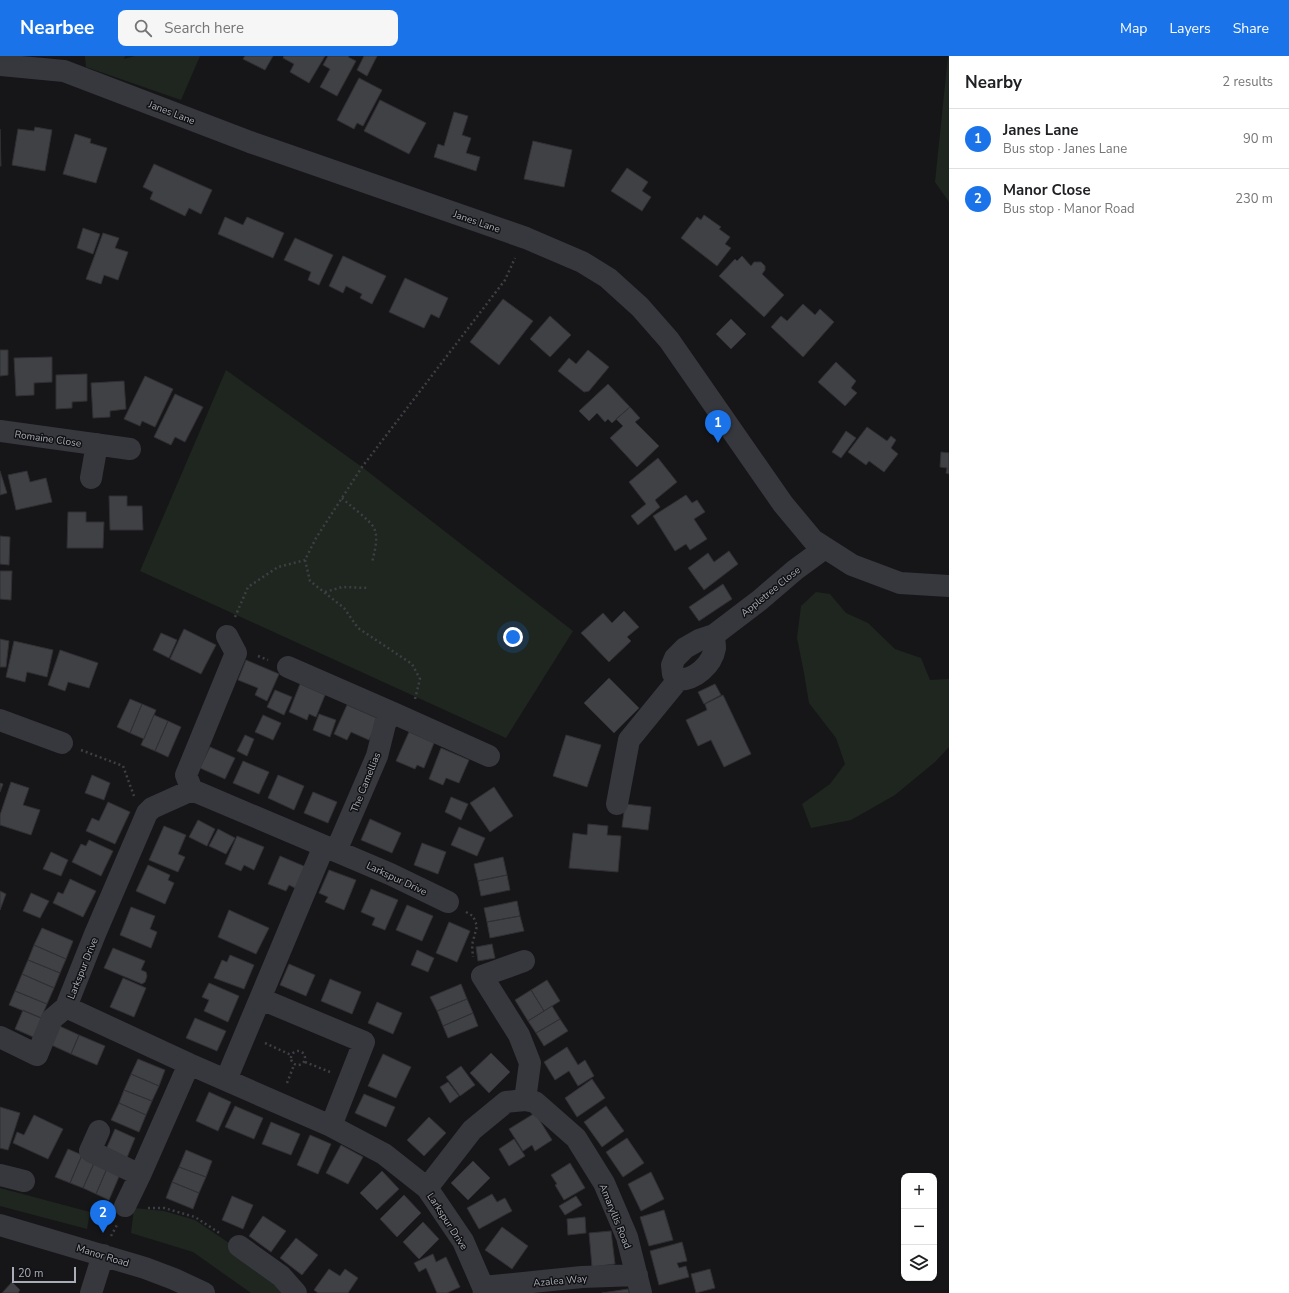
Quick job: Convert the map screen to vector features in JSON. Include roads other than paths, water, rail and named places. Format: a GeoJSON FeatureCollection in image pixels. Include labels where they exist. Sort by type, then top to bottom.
{"type":"FeatureCollection","features":[{"type":"Feature","properties":{"kind":"street","name":"Janes Lane"},"geometry":{"type":"LineString","coordinates":[[0,66],[64,71],[250,142],[526,238],[582,262],[608,278],[640,307],[670,340],[783,504],[813,540],[852,565],[900,583],[949,586]]}},
{"type":"Feature","properties":{"kind":"street","name":"Romaine Close"},"geometry":{"type":"LineString","coordinates":[[0,431],[130,449]]}},
{"type":"Feature","properties":{"kind":"street"},"geometry":{"type":"LineString","coordinates":[[91,478],[97,444]]}},
{"type":"Feature","properties":{"kind":"street","name":"Appletree Close"},"geometry":{"type":"LineString","coordinates":[[617,804],[629,740],[678,680],[674,674],[672,666],[675,658],[685,648],[699,640],[714,635],[825,548]]}},
{"type":"Feature","properties":{"kind":"street"},"geometry":{"type":"LineString","coordinates":[[192,790],[186,775],[232,644]]}},
{"type":"Feature","properties":{"kind":"street"},"geometry":{"type":"LineString","coordinates":[[288,667],[489,756]]}},
{"type":"Feature","properties":{"kind":"street","name":"The Camellias"},"geometry":{"type":"LineString","coordinates":[[330,848],[377,756],[385,724],[399,715]]}},
{"type":"Feature","properties":{"kind":"street"},"geometry":{"type":"LineString","coordinates":[[0,720],[62,743]]}},
{"type":"Feature","properties":{"kind":"street","name":"Larkspur Drive"},"geometry":{"type":"LineString","coordinates":[[448,902],[390,874],[192,790],[152,808],[147,813],[95,934],[66,1007],[189,1064],[331,1126],[384,1154],[427,1188],[463,1241],[484,1290]]}},
{"type":"Feature","properties":{"kind":"street"},"geometry":{"type":"LineString","coordinates":[[226,1080],[330,848]]}},
{"type":"Feature","properties":{"kind":"street"},"geometry":{"type":"LineString","coordinates":[[427,1188],[472,1130],[506,1102],[525,1100],[530,1063],[519,1035],[482,976],[524,961]]}},
{"type":"Feature","properties":{"kind":"street"},"geometry":{"type":"LineString","coordinates":[[261,999],[364,1042],[331,1126]]}},
{"type":"Feature","properties":{"kind":"street"},"geometry":{"type":"LineString","coordinates":[[0,1037],[37,1055],[52,1019],[66,1007]]}},
{"type":"Feature","properties":{"kind":"street"},"geometry":{"type":"LineString","coordinates":[[125,1206],[189,1064]]}},
{"type":"Feature","properties":{"kind":"street","name":"Amaryllis Road"},"geometry":{"type":"LineString","coordinates":[[525,1100],[535,1102],[576,1138],[604,1183],[627,1237],[639,1284]]}},
{"type":"Feature","properties":{"kind":"street"},"geometry":{"type":"LineString","coordinates":[[100,1131],[90,1151],[140,1175]]}},
{"type":"Feature","properties":{"kind":"street"},"geometry":{"type":"LineString","coordinates":[[0,1176],[24,1181]]}},
{"type":"Feature","properties":{"kind":"street","name":"Manor Road"},"geometry":{"type":"LineString","coordinates":[[0,1225],[159,1273],[204,1293]]}},
{"type":"Feature","properties":{"kind":"street"},"geometry":{"type":"LineString","coordinates":[[239,1246],[281,1276],[296,1293]]}},
{"type":"Feature","properties":{"kind":"street"},"geometry":{"type":"LineString","coordinates":[[91,1293],[103,1255]]}},
{"type":"Feature","properties":{"kind":"street","name":"Azalea Way"},"geometry":{"type":"LineString","coordinates":[[484,1290],[582,1277],[639,1284]]}},
{"type":"Feature","properties":{"kind":"place","name":"Janes Lane"},"geometry":{"type":"Point","coordinates":[718,443]}},
{"type":"Feature","properties":{"kind":"place","name":"Manor Close"},"geometry":{"type":"Point","coordinates":[103,1233]}}]}
